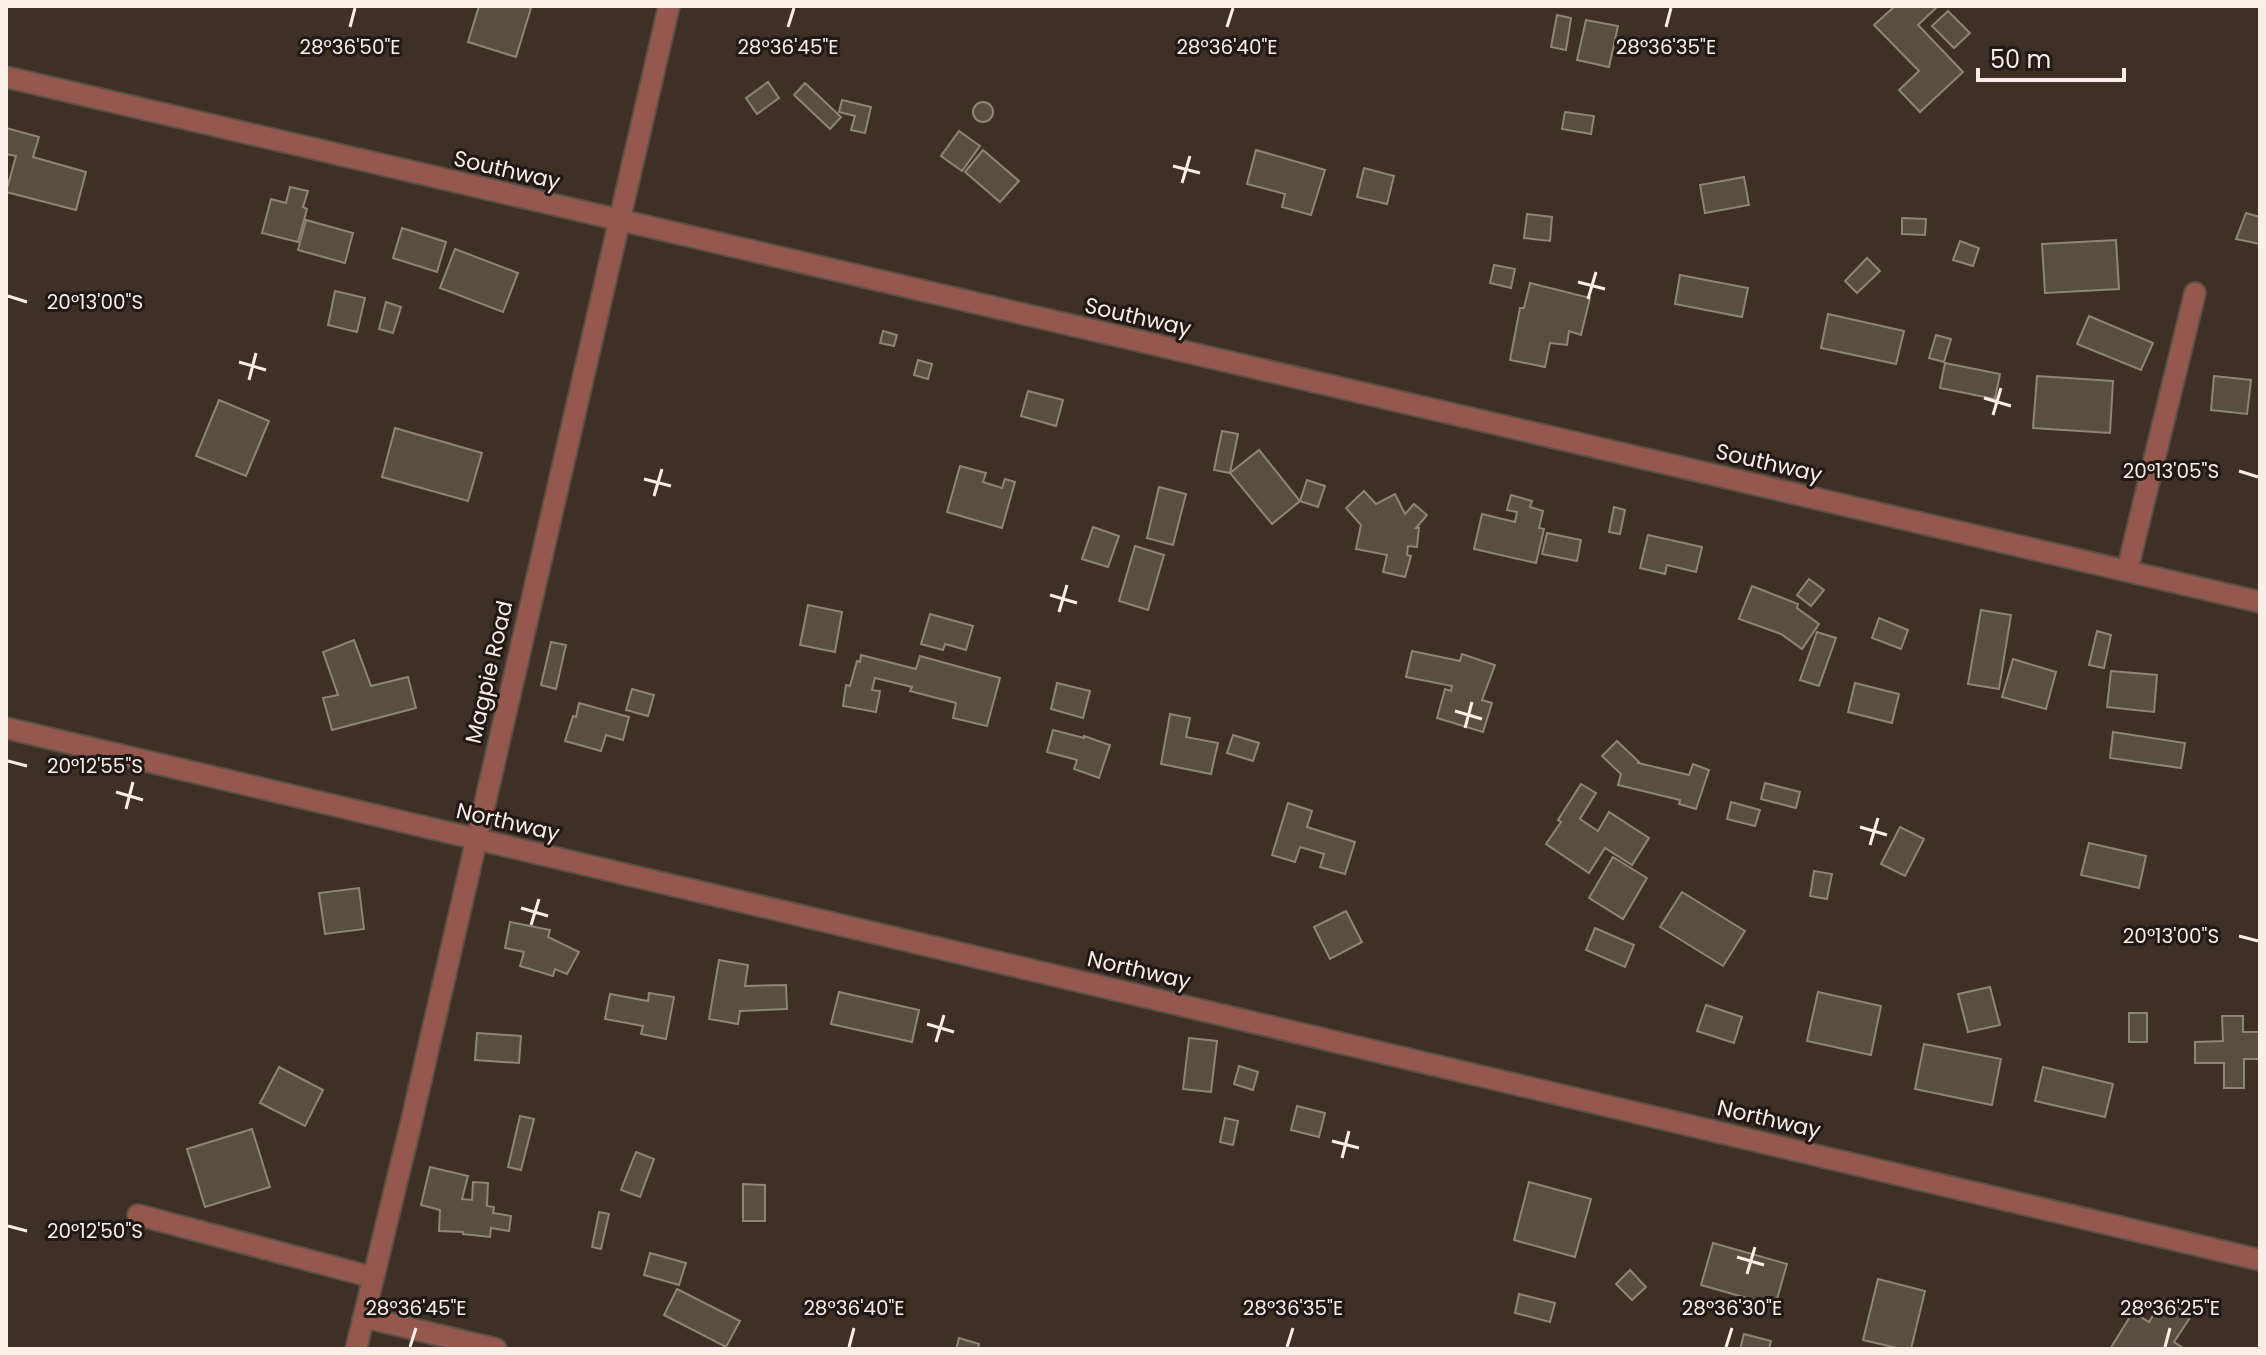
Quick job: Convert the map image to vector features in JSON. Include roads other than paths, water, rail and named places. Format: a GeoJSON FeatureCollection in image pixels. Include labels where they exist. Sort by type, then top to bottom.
{"type":"FeatureCollection","features":[{"type":"Feature","properties":{"kind":"street","name":"Magpie Road"},"geometry":{"type":"LineString","coordinates":[[356,1349],[669,6]]}},
{"type":"Feature","properties":{"kind":"street","name":"Southway"},"geometry":{"type":"LineString","coordinates":[[6,77],[2260,602]]}},
{"type":"Feature","properties":{"kind":"street"},"geometry":{"type":"LineString","coordinates":[[2127,571],[2195,293]]}},
{"type":"Feature","properties":{"kind":"street","name":"Northway"},"geometry":{"type":"LineString","coordinates":[[6,728],[2260,1260]]}},
{"type":"Feature","properties":{"kind":"street"},"geometry":{"type":"LineString","coordinates":[[138,1215],[372,1277]]}},
{"type":"Feature","properties":{"kind":"street"},"geometry":{"type":"LineString","coordinates":[[364,1317],[496,1349]]}}]}
